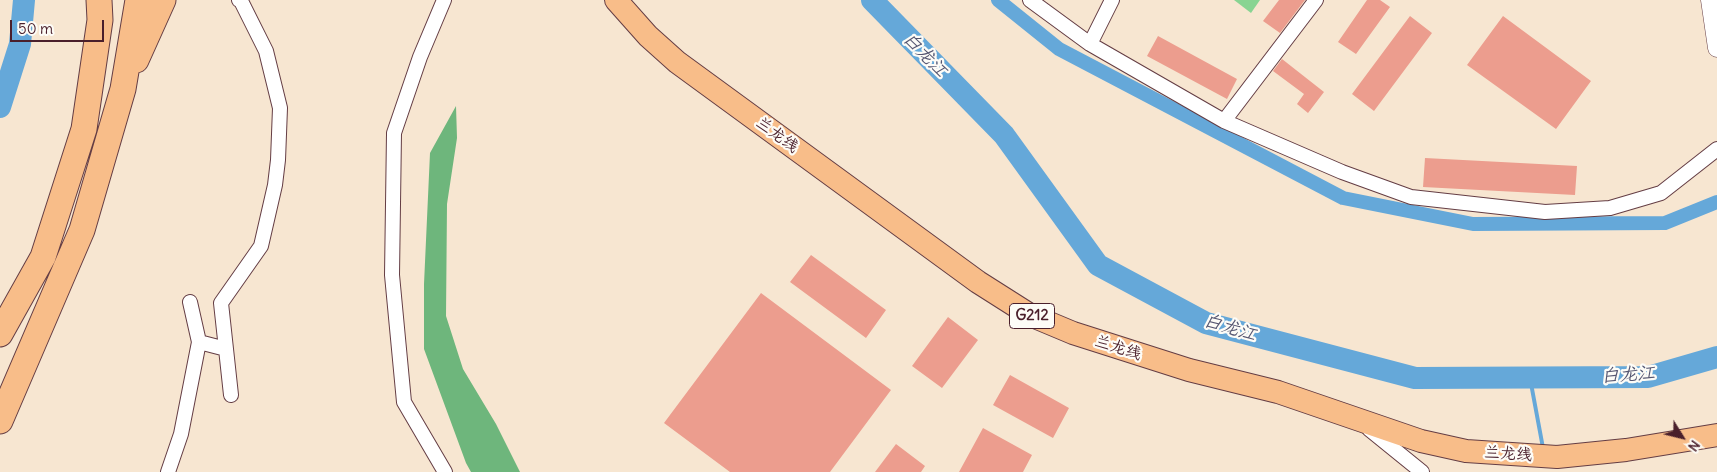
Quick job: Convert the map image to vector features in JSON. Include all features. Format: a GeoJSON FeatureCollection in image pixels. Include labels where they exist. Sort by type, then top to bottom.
{"type":"FeatureCollection","features":[{"type":"Feature","properties":{"kind":"highway"},"geometry":{"type":"LineString","coordinates":[[0,334],[43,257],[84,129],[100,20],[99,0]]}},
{"type":"Feature","properties":{"kind":"highway"},"geometry":{"type":"LineString","coordinates":[[0,421],[82,230],[123,89],[138,0]]}},
{"type":"Feature","properties":{"kind":"highway"},"geometry":{"type":"LineString","coordinates":[[123,89],[163,0]]}},
{"type":"Feature","properties":{"kind":"highway","name":"兰龙线"},"geometry":{"type":"LineString","coordinates":[[616,0],[648,36],[677,62],[978,282],[1030,315],[1072,333],[1190,370],[1278,392],[1421,441],[1457,449],[1558,457],[1626,450],[1717,435]]}},
{"type":"Feature","properties":{"kind":"street"},"geometry":{"type":"LineString","coordinates":[[231,395],[221,303],[261,246],[275,185],[280,108],[266,51],[239,0]]}},
{"type":"Feature","properties":{"kind":"street"},"geometry":{"type":"LineString","coordinates":[[444,0],[420,57],[394,134],[392,275],[404,402],[445,472]]}},
{"type":"Feature","properties":{"kind":"street"},"geometry":{"type":"LineString","coordinates":[[1030,0],[1090,44],[1224,121],[1342,172],[1411,197],[1545,212],[1610,208],[1661,193],[1717,149]]}},
{"type":"Feature","properties":{"kind":"street"},"geometry":{"type":"LineString","coordinates":[[1090,44],[1112,0]]}},
{"type":"Feature","properties":{"kind":"street"},"geometry":{"type":"LineString","coordinates":[[1224,121],[1316,0]]}},
{"type":"Feature","properties":{"kind":"street"},"geometry":{"type":"LineString","coordinates":[[1713,12],[1717,48]]}},
{"type":"Feature","properties":{"kind":"street"},"geometry":{"type":"LineString","coordinates":[[168,472],[181,434],[199,342],[190,302]]}},
{"type":"Feature","properties":{"kind":"street"},"geometry":{"type":"LineString","coordinates":[[199,342],[226,349]]}},
{"type":"Feature","properties":{"kind":"street"},"geometry":{"type":"LineString","coordinates":[[1357,419],[1422,472]]}},
{"type":"Feature","properties":{"kind":"green space"},"geometry":{"type":"Polygon","coordinates":[[[1234,0],[1260,0],[1251,13],[1234,0]]]}},
{"type":"Feature","properties":{"kind":"green space"},"geometry":{"type":"Polygon","coordinates":[[[456,106],[457,138],[447,204],[446,316],[463,369],[496,424],[520,472],[471,472],[424,349],[424,284],[430,153],[456,106]]]}},
{"type":"Feature","properties":{"kind":"building"},"geometry":{"type":"Polygon","coordinates":[[[1279,0],[1305,0],[1280,33],[1263,21],[1279,0]]]}},
{"type":"Feature","properties":{"kind":"building"},"geometry":{"type":"Polygon","coordinates":[[[1367,0],[1380,0],[1390,7],[1356,54],[1338,42],[1367,0]]]}},
{"type":"Feature","properties":{"kind":"building"},"geometry":{"type":"Polygon","coordinates":[[[1410,16],[1432,33],[1374,111],[1352,94],[1410,16]]]}},
{"type":"Feature","properties":{"kind":"building"},"geometry":{"type":"Polygon","coordinates":[[[1503,16],[1591,81],[1556,129],[1467,65],[1503,16]]]}},
{"type":"Feature","properties":{"kind":"building"},"geometry":{"type":"Polygon","coordinates":[[[1158,36],[1237,79],[1227,99],[1147,56],[1158,36]]]}},
{"type":"Feature","properties":{"kind":"building"},"geometry":{"type":"Polygon","coordinates":[[[1282,59],[1324,92],[1308,113],[1297,104],[1304,94],[1273,71],[1282,59]]]}},
{"type":"Feature","properties":{"kind":"building"},"geometry":{"type":"Polygon","coordinates":[[[1425,158],[1577,166],[1575,195],[1423,187],[1425,158]]]}},
{"type":"Feature","properties":{"kind":"building"},"geometry":{"type":"Polygon","coordinates":[[[811,255],[886,310],[866,338],[790,282],[811,255]]]}},
{"type":"Feature","properties":{"kind":"building"},"geometry":{"type":"Polygon","coordinates":[[[761,293],[891,390],[830,472],[730,472],[664,423],[761,293]]]}},
{"type":"Feature","properties":{"kind":"building"},"geometry":{"type":"Polygon","coordinates":[[[948,317],[978,340],[942,388],[912,366],[948,317]]]}},
{"type":"Feature","properties":{"kind":"building"},"geometry":{"type":"Polygon","coordinates":[[[1010,375],[1069,408],[1053,438],[993,405],[1010,375]]]}},
{"type":"Feature","properties":{"kind":"building"},"geometry":{"type":"Polygon","coordinates":[[[983,428],[1032,455],[1023,472],[959,472],[983,428]]]}},
{"type":"Feature","properties":{"kind":"building"},"geometry":{"type":"Polygon","coordinates":[[[896,444],[925,466],[921,472],[875,472],[896,444]]]}},
{"type":"Feature","properties":{"kind":"waterway"},"geometry":{"type":"LineString","coordinates":[[0,107],[20,44],[24,0]]}},
{"type":"Feature","properties":{"kind":"waterway","name":"白龙江"},"geometry":{"type":"LineString","coordinates":[[872,0],[1004,135],[1098,265],[1206,323],[1415,378],[1648,377],[1717,357]]}},
{"type":"Feature","properties":{"kind":"waterway"},"geometry":{"type":"LineString","coordinates":[[998,0],[1059,49],[1343,198],[1473,224],[1665,223],[1717,202]]}},
{"type":"Feature","properties":{"kind":"waterway"},"geometry":{"type":"LineString","coordinates":[[1530,378],[1543,448]]}}]}
